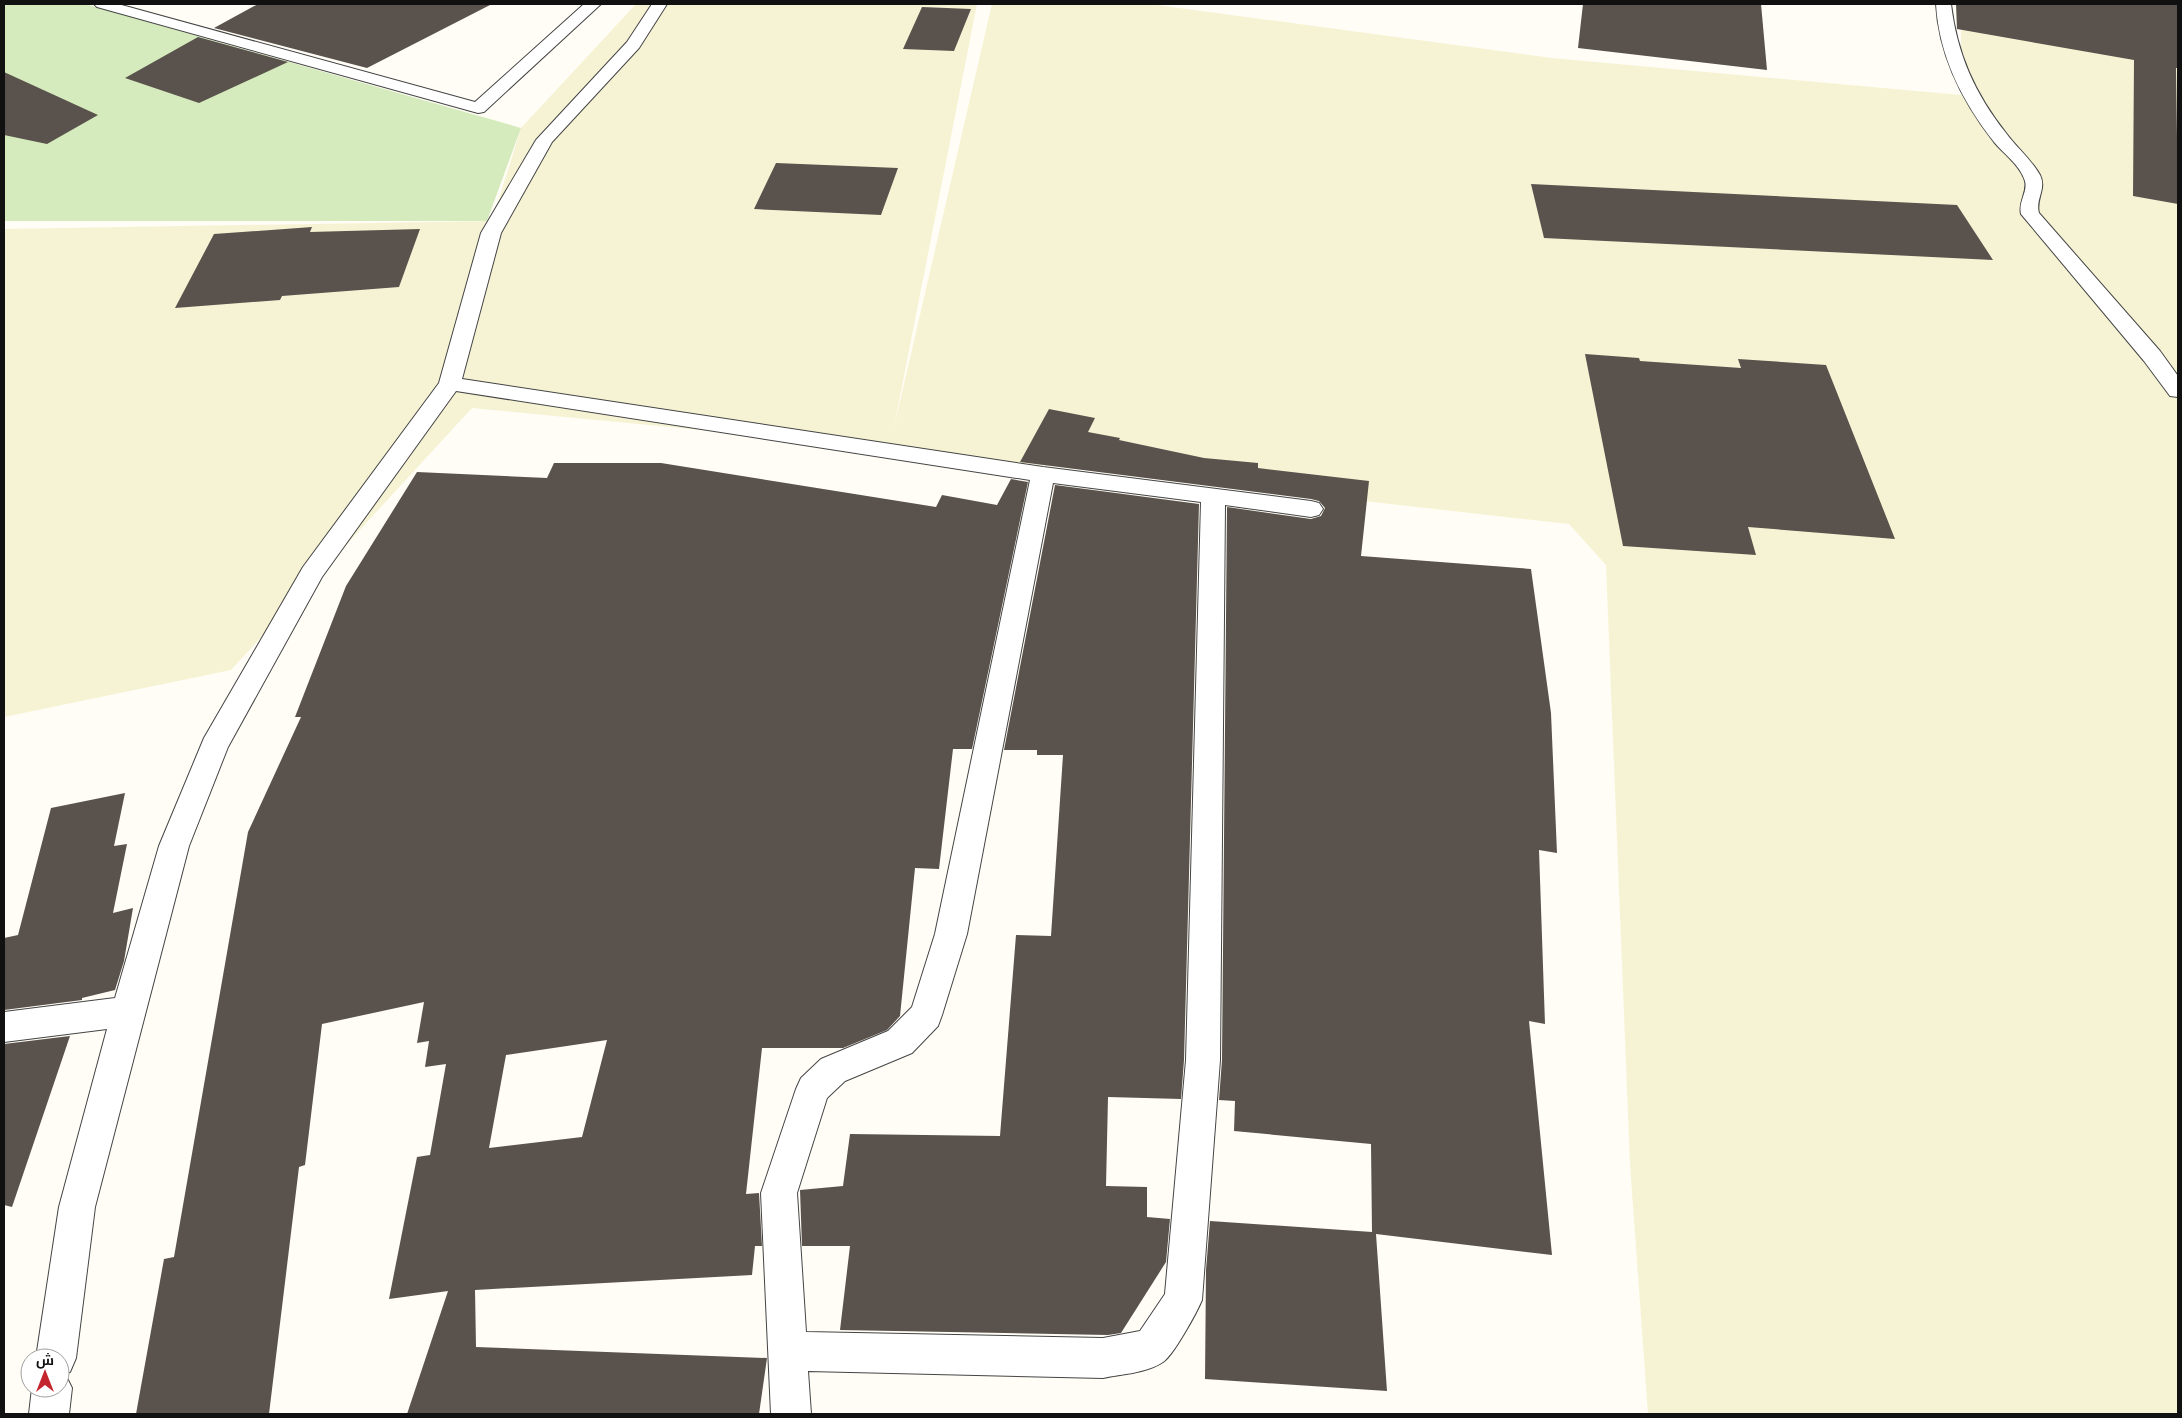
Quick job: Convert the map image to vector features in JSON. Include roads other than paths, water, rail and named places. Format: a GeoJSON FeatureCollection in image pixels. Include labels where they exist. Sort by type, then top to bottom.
{"type":"FeatureCollection","features":[{"type":"Feature","properties":{"kind":"street"},"geometry":{"type":"LineString","coordinates":[[102,4],[478,108],[593,4]]}},
{"type":"Feature","properties":{"kind":"street"},"geometry":{"type":"LineString","coordinates":[[57,1348],[77,1207],[128,1011],[174,846],[214,746],[312,573],[450,384],[490,234],[545,140],[633,46],[659,4]]}},
{"type":"Feature","properties":{"kind":"street"},"geometry":{"type":"LineString","coordinates":[[1943,4],[1951,52],[1959,76],[1989,124],[2023,164],[2036,183],[2028,208],[2030,214],[2152,356],[2178,391]]}},
{"type":"Feature","properties":{"kind":"street"},"geometry":{"type":"LineString","coordinates":[[450,384],[1043,474],[1311,509]]}},
{"type":"Feature","properties":{"kind":"street"},"geometry":{"type":"LineString","coordinates":[[791,1414],[779,1193],[813,1089],[833,1070],[900,1042],[926,1015],[951,934],[1043,474]]}},
{"type":"Feature","properties":{"kind":"street"},"geometry":{"type":"LineString","coordinates":[[787,1351],[1103,1358],[1151,1348],[1183,1300],[1203,1060],[1212,495]]}},
{"type":"Feature","properties":{"kind":"street"},"geometry":{"type":"LineString","coordinates":[[4,1027],[128,1011]]}},
{"type":"Feature","properties":{"kind":"street"},"geometry":{"type":"LineString","coordinates":[[49,1414],[51,1398]]}}]}
